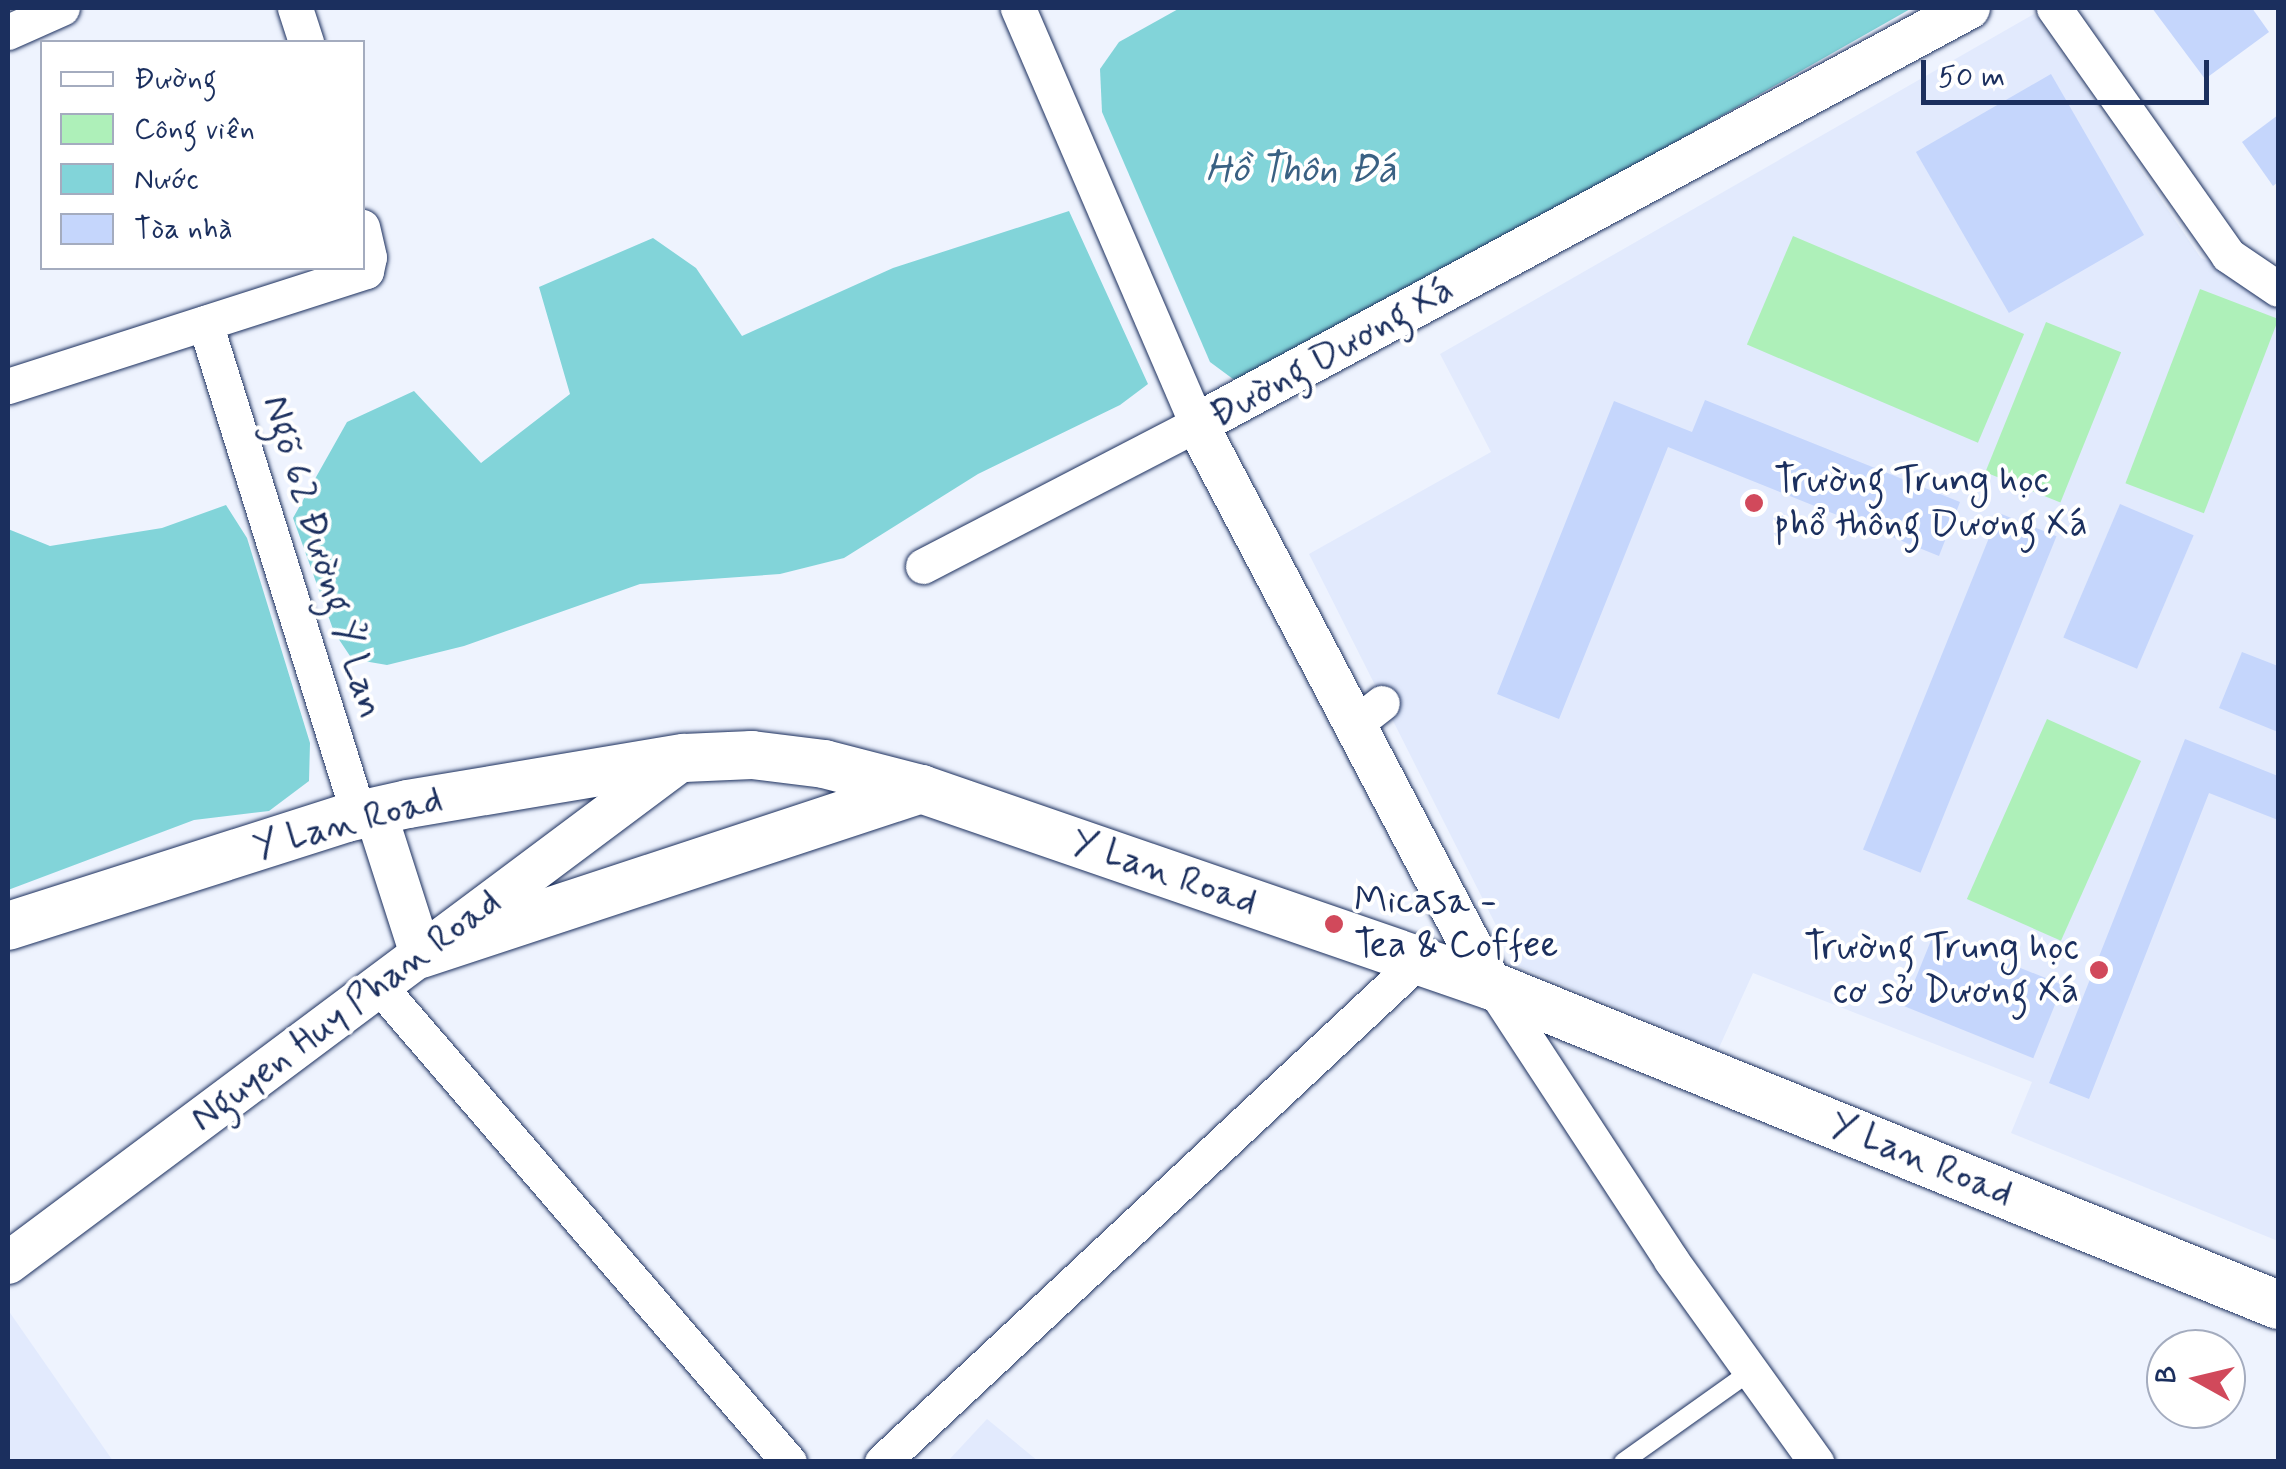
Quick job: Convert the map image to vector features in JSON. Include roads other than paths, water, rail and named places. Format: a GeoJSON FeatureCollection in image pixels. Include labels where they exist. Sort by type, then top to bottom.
{"type":"FeatureCollection","features":[{"type":"Feature","properties":{"kind":"main road","name":"Y Lan Road"},"geometry":{"type":"LineString","coordinates":[[8,926],[367,814],[684,758],[752,756],[824,764],[921,789],[1492,986],[2278,1305]]}},
{"type":"Feature","properties":{"kind":"main road"},"geometry":{"type":"LineString","coordinates":[[421,954],[921,789]]}},
{"type":"Feature","properties":{"kind":"street"},"geometry":{"type":"LineString","coordinates":[[295,8],[305,40]]}},
{"type":"Feature","properties":{"kind":"street"},"geometry":{"type":"LineString","coordinates":[[922,566],[1197,424],[1018,8]]}},
{"type":"Feature","properties":{"kind":"street","name":"Đường Dương Xá"},"geometry":{"type":"LineString","coordinates":[[1492,986],[1368,714],[1197,424],[1969,8]]}},
{"type":"Feature","properties":{"kind":"street"},"geometry":{"type":"LineString","coordinates":[[2054,8],[2228,255],[2278,289]]}},
{"type":"Feature","properties":{"kind":"street"},"geometry":{"type":"LineString","coordinates":[[8,32],[52,10]]}},
{"type":"Feature","properties":{"kind":"street"},"geometry":{"type":"LineString","coordinates":[[8,386],[366,271],[369,257],[365,240]]}},
{"type":"Feature","properties":{"kind":"street","name":"Ngõ 62 Đường Ỷ Lan"},"geometry":{"type":"LineString","coordinates":[[205,323],[324,704],[367,814]]}},
{"type":"Feature","properties":{"kind":"street","name":"Nguyen Huy Phan Road"},"geometry":{"type":"LineString","coordinates":[[8,1263],[684,758]]}},
{"type":"Feature","properties":{"kind":"street"},"geometry":{"type":"LineString","coordinates":[[367,814],[421,954]]}},
{"type":"Feature","properties":{"kind":"street"},"geometry":{"type":"LineString","coordinates":[[882,1462],[1418,961]]}},
{"type":"Feature","properties":{"kind":"street"},"geometry":{"type":"LineString","coordinates":[[379,986],[788,1462]]}},
{"type":"Feature","properties":{"kind":"street"},"geometry":{"type":"LineString","coordinates":[[1492,986],[1670,1260],[1816,1462]]}},
{"type":"Feature","properties":{"kind":"lane"},"geometry":{"type":"LineString","coordinates":[[1623,1462],[1751,1371]]}},
{"type":"Feature","properties":{"kind":"water","name":"Hồ Thôn Đá"},"geometry":{"type":"Polygon","coordinates":[[[1180,8],[1912,8],[1256,380],[1233,379],[1210,362],[1102,112],[1100,69],[1119,42],[1180,8]]]}},
{"type":"Feature","properties":{"kind":"water"},"geometry":{"type":"Polygon","coordinates":[[[1069,211],[1148,384],[1120,405],[978,474],[844,558],[780,574],[640,584],[464,646],[387,665],[352,659],[334,632],[293,518],[347,422],[414,391],[481,463],[570,394],[539,287],[653,238],[696,268],[742,336],[893,268],[1069,211]]]}},
{"type":"Feature","properties":{"kind":"water"},"geometry":{"type":"Polygon","coordinates":[[[226,505],[247,538],[310,743],[309,781],[269,811],[194,820],[8,890],[8,529],[50,546],[162,528],[226,505]]]}},
{"type":"Feature","properties":{"kind":"place","name":"Trường Trung học phổ thông Dương Xá"},"geometry":{"type":"Point","coordinates":[1754,503]}},
{"type":"Feature","properties":{"kind":"place","name":"Micasa - Tea & Coffee"},"geometry":{"type":"Point","coordinates":[1334,924]}},
{"type":"Feature","properties":{"kind":"place","name":"Trường Trung học cơ sở Dương Xá"},"geometry":{"type":"Point","coordinates":[2099,970]}}]}
